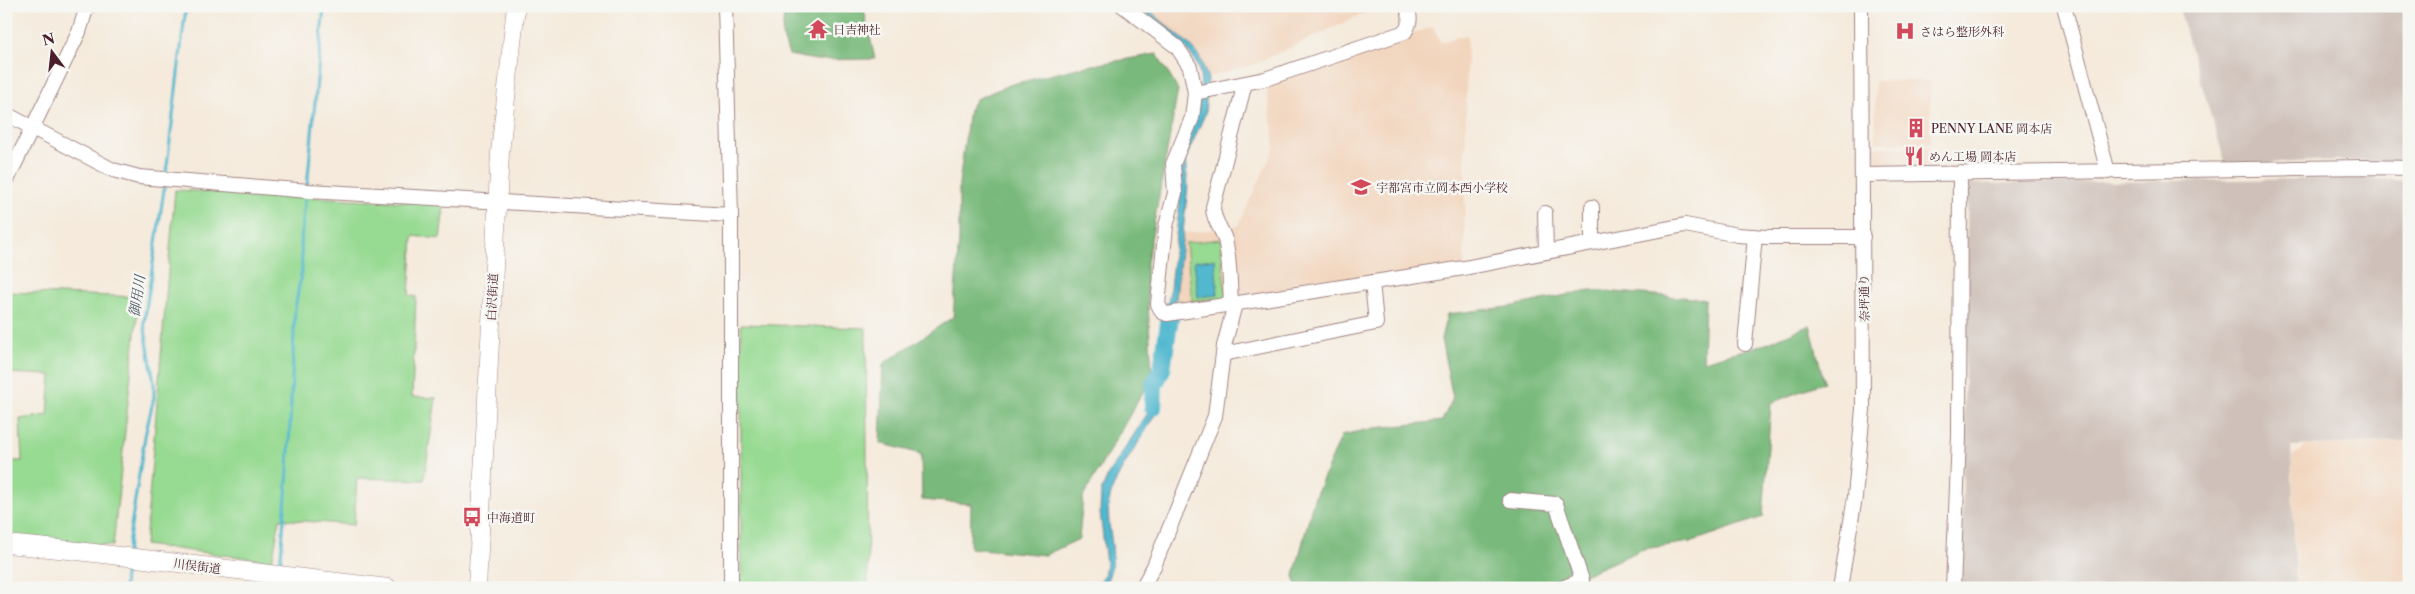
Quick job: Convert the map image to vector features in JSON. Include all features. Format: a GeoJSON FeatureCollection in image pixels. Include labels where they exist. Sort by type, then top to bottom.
{"type":"FeatureCollection","features":[{"type":"Feature","properties":{"kind":"main road","name":"白沢街道"},"geometry":{"type":"LineString","coordinates":[[477,588],[497,200],[516,6]]}},
{"type":"Feature","properties":{"kind":"main road","name":"川俣街道"},"geometry":{"type":"LineString","coordinates":[[6,544],[388,588]]}},
{"type":"Feature","properties":{"kind":"street"},"geometry":{"type":"LineString","coordinates":[[6,182],[79,32],[87,6]]}},
{"type":"Feature","properties":{"kind":"street"},"geometry":{"type":"LineString","coordinates":[[725,6],[731,215],[731,588]]}},
{"type":"Feature","properties":{"kind":"street"},"geometry":{"type":"LineString","coordinates":[[1123,6],[1178,47],[1190,67],[1201,92],[1173,164],[1175,193],[1166,226],[1158,304],[1162,312],[1170,314],[1464,268],[1685,225],[1754,236],[1863,237]]}},
{"type":"Feature","properties":{"kind":"street"},"geometry":{"type":"LineString","coordinates":[[1201,92],[1265,79],[1405,32],[1410,25],[1410,16],[1406,6]]}},
{"type":"Feature","properties":{"kind":"street","name":"奈坪通り"},"geometry":{"type":"LineString","coordinates":[[1840,588],[1855,497],[1864,409],[1862,6]]}},
{"type":"Feature","properties":{"kind":"street"},"geometry":{"type":"LineString","coordinates":[[2064,6],[2108,172]]}},
{"type":"Feature","properties":{"kind":"street"},"geometry":{"type":"LineString","coordinates":[[1143,587],[1154,566],[1215,416],[1223,354],[1233,304],[1226,243],[1222,229],[1215,221],[1213,208],[1245,83]]}},
{"type":"Feature","properties":{"kind":"street"},"geometry":{"type":"LineString","coordinates":[[6,114],[114,170],[140,177],[309,191],[497,200],[654,212],[731,215]]}},
{"type":"Feature","properties":{"kind":"street"},"geometry":{"type":"LineString","coordinates":[[1863,175],[2365,167],[2409,168]]}},
{"type":"Feature","properties":{"kind":"street"},"geometry":{"type":"LineString","coordinates":[[1952,588],[1959,436],[1960,173]]}},
{"type":"Feature","properties":{"kind":"street"},"geometry":{"type":"LineString","coordinates":[[1592,208],[1592,242]]}},
{"type":"Feature","properties":{"kind":"street"},"geometry":{"type":"LineString","coordinates":[[1545,213],[1546,251]]}},
{"type":"Feature","properties":{"kind":"street"},"geometry":{"type":"LineString","coordinates":[[1746,344],[1754,236]]}},
{"type":"Feature","properties":{"kind":"street"},"geometry":{"type":"LineString","coordinates":[[1223,354],[1376,323],[1372,282]]}},
{"type":"Feature","properties":{"kind":"street"},"geometry":{"type":"LineString","coordinates":[[1510,500],[1556,504],[1582,580],[1562,588]]}},
{"type":"Feature","properties":{"kind":"shaded area"},"geometry":{"type":"Polygon","coordinates":[[[1134,6],[1380,6],[1255,64],[1204,78],[1188,46],[1134,6]]]}},
{"type":"Feature","properties":{"kind":"shaded area"},"geometry":{"type":"Polygon","coordinates":[[[2178,6],[2406,6],[2409,12],[2409,161],[2336,160],[2226,165],[2178,6]]]}},
{"type":"Feature","properties":{"kind":"shaded area","name":"宇都宮市立岡本西小学校"},"geometry":{"type":"Polygon","coordinates":[[[1433,27],[1440,42],[1467,35],[1464,268],[1173,314],[1181,234],[1238,226],[1275,147],[1266,83],[1433,27]]]}},
{"type":"Feature","properties":{"kind":"shaded area"},"geometry":{"type":"Polygon","coordinates":[[[1875,81],[1930,81],[1931,143],[1876,143],[1875,81]]]}},
{"type":"Feature","properties":{"kind":"shaded area"},"geometry":{"type":"Polygon","coordinates":[[[1875,147],[1931,147],[1931,167],[1876,166],[1875,147]]]}},
{"type":"Feature","properties":{"kind":"shaded area"},"geometry":{"type":"Polygon","coordinates":[[[2366,178],[2409,181],[2409,441],[2291,446],[2296,588],[1961,588],[1968,184],[2366,178]]]}},
{"type":"Feature","properties":{"kind":"shaded area"},"geometry":{"type":"Polygon","coordinates":[[[2409,442],[2409,588],[2297,588],[2292,457],[2306,446],[2409,442]]]}},
{"type":"Feature","properties":{"kind":"green space"},"geometry":{"type":"Polygon","coordinates":[[[785,6],[863,6],[875,59],[816,60],[789,55],[782,35],[785,6]]]}},
{"type":"Feature","properties":{"kind":"green space"},"geometry":{"type":"Polygon","coordinates":[[[1157,54],[1178,90],[1146,268],[1152,376],[1083,497],[1079,539],[1045,555],[970,548],[971,504],[922,500],[921,454],[880,443],[883,364],[953,317],[959,240],[959,184],[969,110],[976,99],[1009,85],[1082,67],[1157,54]]]}},
{"type":"Feature","properties":{"kind":"green space"},"geometry":{"type":"Polygon","coordinates":[[[175,190],[408,202],[445,200],[440,239],[413,236],[409,295],[416,297],[412,397],[436,398],[424,480],[357,478],[354,525],[280,519],[272,561],[145,545],[175,190]]]}},
{"type":"Feature","properties":{"kind":"green space"},"geometry":{"type":"Polygon","coordinates":[[[1221,239],[1226,299],[1192,301],[1186,243],[1221,239]]]}},
{"type":"Feature","properties":{"kind":"green space"},"geometry":{"type":"Polygon","coordinates":[[[1590,290],[1705,299],[1703,361],[1766,344],[1810,325],[1824,382],[1771,403],[1763,517],[1690,542],[1643,549],[1554,588],[1297,588],[1294,576],[1314,499],[1342,435],[1375,428],[1442,421],[1453,398],[1441,339],[1447,314],[1509,307],[1590,290]]]}},
{"type":"Feature","properties":{"kind":"green space"},"geometry":{"type":"Polygon","coordinates":[[[6,292],[139,297],[113,546],[6,535],[6,461],[22,461],[20,419],[48,415],[51,375],[6,373],[6,292]]]}},
{"type":"Feature","properties":{"kind":"green space"},"geometry":{"type":"Polygon","coordinates":[[[741,324],[866,328],[868,588],[741,588],[741,324]]]}},
{"type":"Feature","properties":{"kind":"water"},"geometry":{"type":"Polygon","coordinates":[[[1137,6],[1144,6],[1190,45],[1200,58],[1208,79],[1205,114],[1185,160],[1188,185],[1172,335],[1165,332],[1181,192],[1180,158],[1198,102],[1200,77],[1197,64],[1189,52],[1137,6]]]}},
{"type":"Feature","properties":{"kind":"water"},"geometry":{"type":"Polygon","coordinates":[[[1215,259],[1218,295],[1198,297],[1194,261],[1215,259]]]}},
{"type":"Feature","properties":{"kind":"water"},"geometry":{"type":"Polygon","coordinates":[[[1152,383],[1160,384],[1157,407],[1155,414],[1116,480],[1112,491],[1108,514],[1113,555],[1112,565],[1103,588],[1096,588],[1104,576],[1106,563],[1100,512],[1101,492],[1108,475],[1149,411],[1152,383]]]}},
{"type":"Feature","properties":{"kind":"waterway","name":"御用川"},"geometry":{"type":"LineString","coordinates":[[166,174],[186,6]]}},
{"type":"Feature","properties":{"kind":"waterway"},"geometry":{"type":"LineString","coordinates":[[307,187],[324,6]]}},
{"type":"Feature","properties":{"kind":"waterway","name":"御用川"},"geometry":{"type":"LineString","coordinates":[[127,552],[145,436],[154,397],[154,383],[144,323],[165,183]]}},
{"type":"Feature","properties":{"kind":"waterway"},"geometry":{"type":"LineString","coordinates":[[280,569],[288,470],[295,309],[302,269],[301,240],[306,193]]}},
{"type":"Feature","properties":{"kind":"waterway"},"geometry":{"type":"LineString","coordinates":[[1153,407],[1154,385],[1162,369],[1171,310]]}},
{"type":"Feature","properties":{"kind":"waterway","name":"御用川"},"geometry":{"type":"LineString","coordinates":[[124,588],[126,563]]}},
{"type":"Feature","properties":{"kind":"waterway"},"geometry":{"type":"LineString","coordinates":[[279,580],[279,588]]}},
{"type":"Feature","properties":{"kind":"place","name":"日吉神社"},"geometry":{"type":"Point","coordinates":[818,29]}},
{"type":"Feature","properties":{"kind":"place","name":"さはら整形外科"},"geometry":{"type":"Point","coordinates":[1905,31]}},
{"type":"Feature","properties":{"kind":"place","name":"PENNY LANE 岡本店"},"geometry":{"type":"Point","coordinates":[1916,128]}},
{"type":"Feature","properties":{"kind":"place","name":"めん工場 岡本店"},"geometry":{"type":"Point","coordinates":[1914,156]}},
{"type":"Feature","properties":{"kind":"place","name":"宇都宮市立岡本西小学校"},"geometry":{"type":"Point","coordinates":[1361,187]}},
{"type":"Feature","properties":{"kind":"place","name":"中海道町"},"geometry":{"type":"Point","coordinates":[472,517]}}]}
